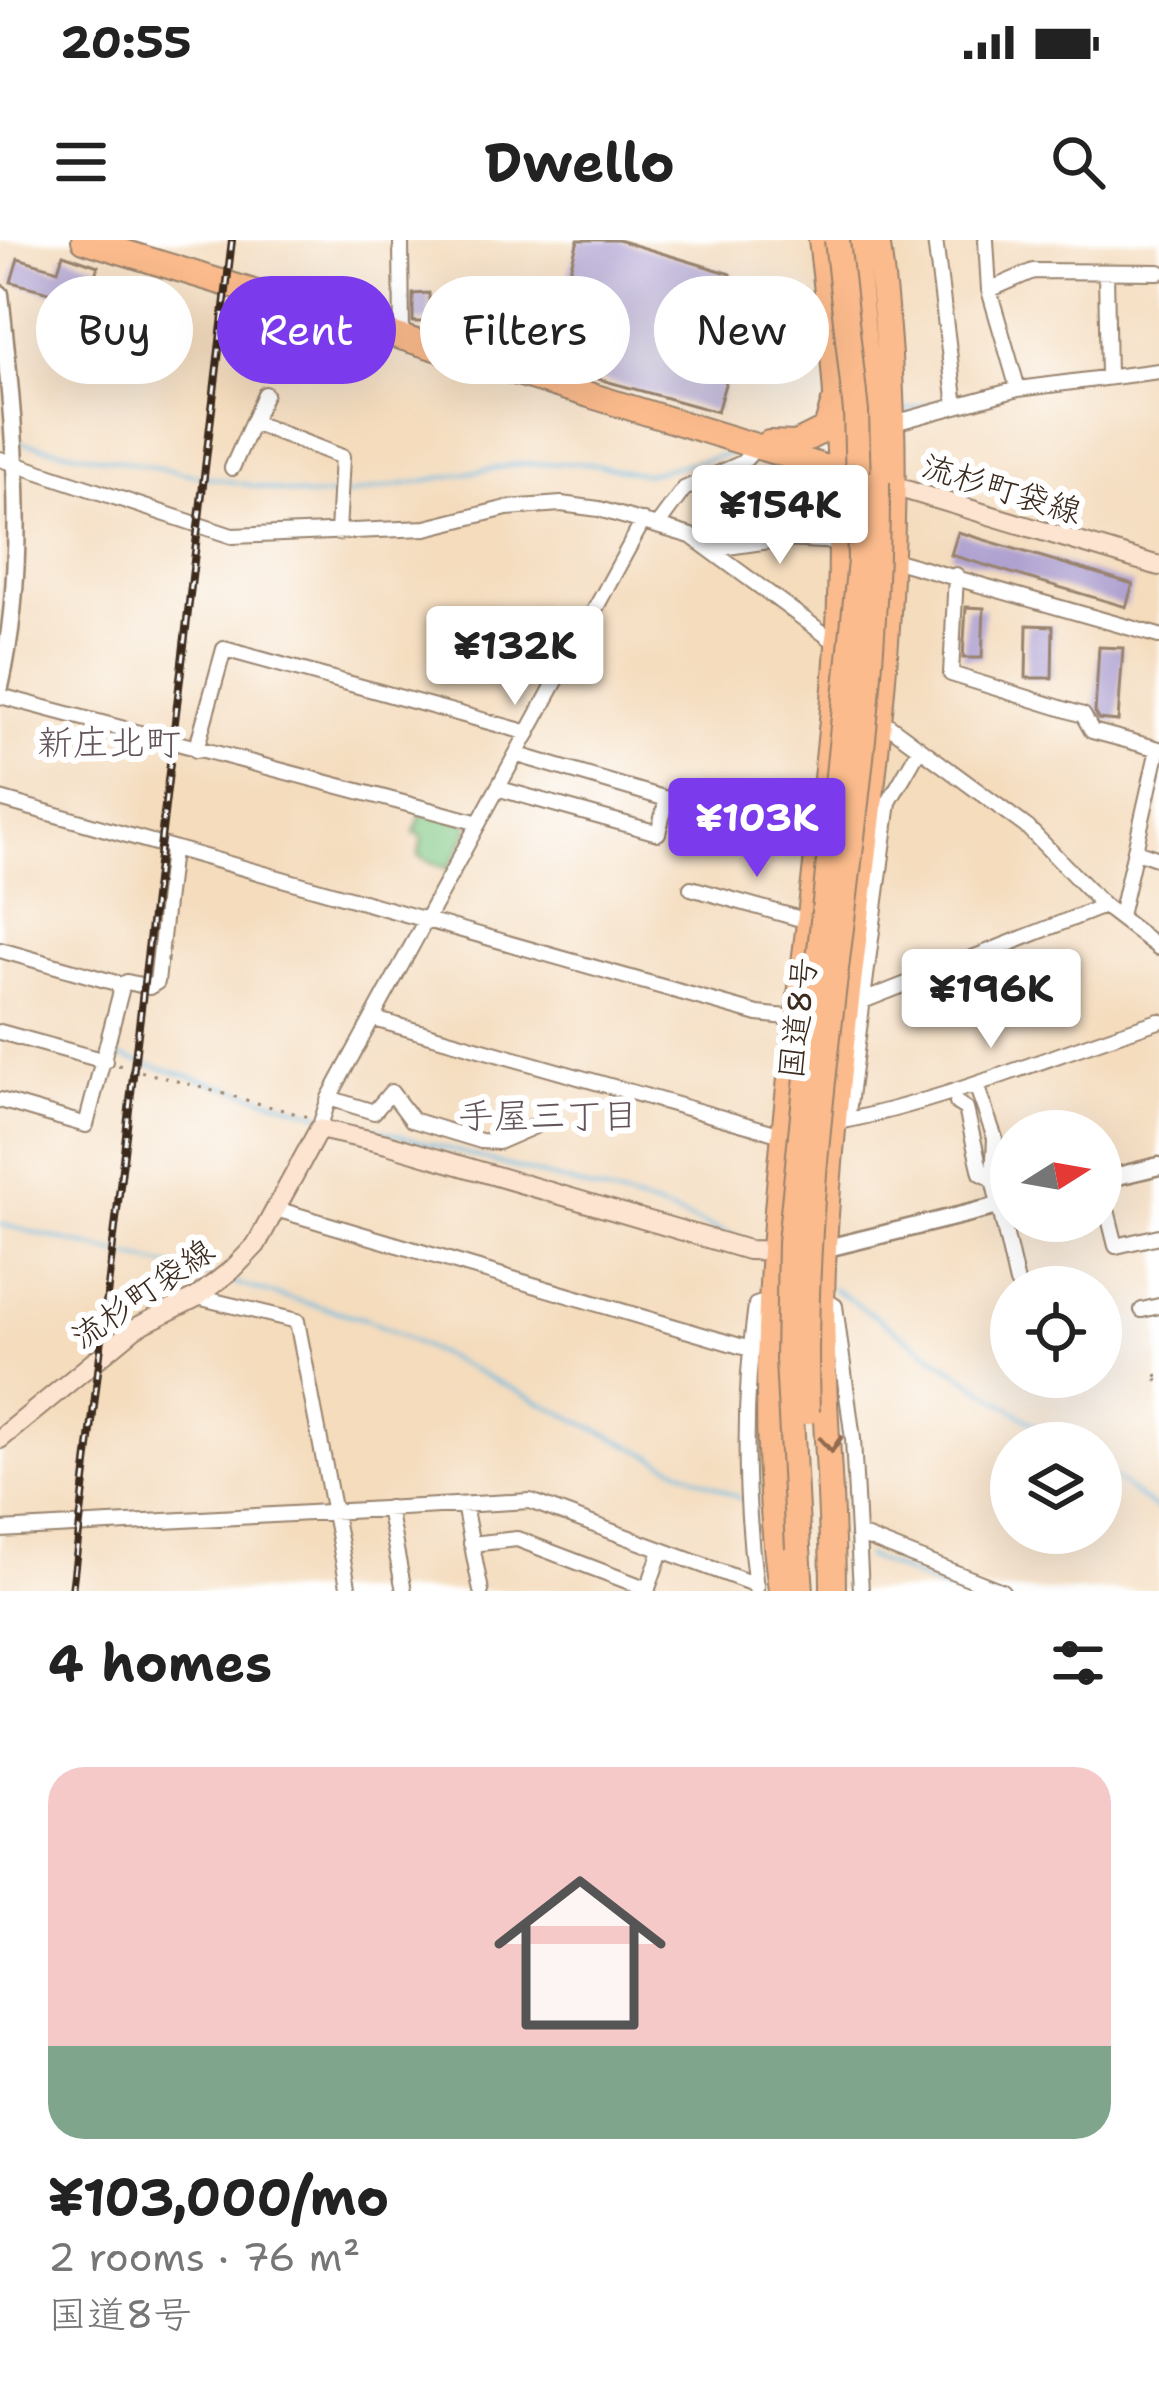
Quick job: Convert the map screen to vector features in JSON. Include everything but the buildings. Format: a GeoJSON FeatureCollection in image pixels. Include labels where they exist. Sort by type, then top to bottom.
{"type":"FeatureCollection","features":[{"type":"Feature","properties":{"kind":"highway"},"geometry":{"type":"LineString","coordinates":[[84,240],[896,487]]}},
{"type":"Feature","properties":{"kind":"highway"},"geometry":{"type":"LineString","coordinates":[[764,1589],[765,1376],[782,1135],[838,644],[840,472],[821,240]]}},
{"type":"Feature","properties":{"kind":"highway","name":"国道8号"},"geometry":{"type":"LineString","coordinates":[[801,1591],[788,1360],[790,1242],[860,561],[856,412],[837,240]]}},
{"type":"Feature","properties":{"kind":"highway","name":"国道8号"},"geometry":{"type":"LineString","coordinates":[[818,1591],[805,1352],[807,1245],[864,736],[877,563],[873,412],[854,240]]}},
{"type":"Feature","properties":{"kind":"highway"},"geometry":{"type":"LineString","coordinates":[[833,1591],[824,1249],[856,1004],[883,722],[896,487],[877,240]]}},
{"type":"Feature","properties":{"kind":"highway"},"geometry":{"type":"LineString","coordinates":[[754,444],[796,444],[812,438],[826,429],[834,396]]}},
{"type":"Feature","properties":{"kind":"main road","name":"流杉町袋線"},"geometry":{"type":"LineString","coordinates":[[896,487],[1159,566]]}},
{"type":"Feature","properties":{"kind":"main road","name":"流杉町袋線"},"geometry":{"type":"LineString","coordinates":[[0,1438],[135,1328],[202,1293],[234,1268],[256,1245],[319,1125]]}},
{"type":"Feature","properties":{"kind":"main road"},"geometry":{"type":"LineString","coordinates":[[319,1125],[748,1250],[824,1249]]}},
{"type":"Feature","properties":{"kind":"street"},"geometry":{"type":"LineString","coordinates":[[401,240],[403,338]]}},
{"type":"Feature","properties":{"kind":"street"},"geometry":{"type":"LineString","coordinates":[[935,240],[956,406]]}},
{"type":"Feature","properties":{"kind":"street"},"geometry":{"type":"LineString","coordinates":[[986,240],[989,290],[1018,389]]}},
{"type":"Feature","properties":{"kind":"street"},"geometry":{"type":"LineString","coordinates":[[989,290],[1033,271],[1159,272]]}},
{"type":"Feature","properties":{"kind":"street"},"geometry":{"type":"LineString","coordinates":[[1106,272],[1108,376]]}},
{"type":"Feature","properties":{"kind":"street"},"geometry":{"type":"LineString","coordinates":[[0,294],[19,464],[8,653],[0,691],[196,750],[479,823]]}},
{"type":"Feature","properties":{"kind":"street"},"geometry":{"type":"LineString","coordinates":[[894,423],[1018,389],[1159,371]]}},
{"type":"Feature","properties":{"kind":"street"},"geometry":{"type":"LineString","coordinates":[[232,468],[265,394]]}},
{"type":"Feature","properties":{"kind":"street"},"geometry":{"type":"LineString","coordinates":[[252,422],[342,457],[338,533]]}},
{"type":"Feature","properties":{"kind":"street"},"geometry":{"type":"LineString","coordinates":[[659,523],[684,489],[742,463],[754,444]]}},
{"type":"Feature","properties":{"kind":"street"},"geometry":{"type":"LineString","coordinates":[[0,459],[232,536],[426,528],[507,508],[561,504],[659,523],[714,549],[838,644]]}},
{"type":"Feature","properties":{"kind":"street"},"geometry":{"type":"LineString","coordinates":[[319,1125],[329,1098],[643,521]]}},
{"type":"Feature","properties":{"kind":"street"},"geometry":{"type":"LineString","coordinates":[[714,549],[784,539],[841,542]]}},
{"type":"Feature","properties":{"kind":"street"},"geometry":{"type":"LineString","coordinates":[[893,560],[1159,636]]}},
{"type":"Feature","properties":{"kind":"street"},"geometry":{"type":"LineString","coordinates":[[956,575],[951,674],[1083,715],[1092,731],[1159,749],[1120,916]]}},
{"type":"Feature","properties":{"kind":"street"},"geometry":{"type":"LineString","coordinates":[[196,750],[224,649],[530,734]]}},
{"type":"Feature","properties":{"kind":"street"},"geometry":{"type":"LineString","coordinates":[[883,722],[1028,828],[1105,906],[1159,949]]}},
{"type":"Feature","properties":{"kind":"street"},"geometry":{"type":"LineString","coordinates":[[856,1004],[890,802],[920,748]]}},
{"type":"Feature","properties":{"kind":"street"},"geometry":{"type":"LineString","coordinates":[[500,789],[658,833],[667,799],[518,755]]}},
{"type":"Feature","properties":{"kind":"street"},"geometry":{"type":"LineString","coordinates":[[0,799],[758,1014],[796,1018]]}},
{"type":"Feature","properties":{"kind":"street"},"geometry":{"type":"LineString","coordinates":[[0,1100],[86,1125],[119,987],[127,982],[149,987],[157,982],[172,850]]}},
{"type":"Feature","properties":{"kind":"street"},"geometry":{"type":"LineString","coordinates":[[1136,851],[1159,860]]}},
{"type":"Feature","properties":{"kind":"street"},"geometry":{"type":"LineString","coordinates":[[692,888],[808,921]]}},
{"type":"Feature","properties":{"kind":"street"},"geometry":{"type":"LineString","coordinates":[[856,1004],[1105,906]]}},
{"type":"Feature","properties":{"kind":"street"},"geometry":{"type":"LineString","coordinates":[[0,950],[119,987]]}},
{"type":"Feature","properties":{"kind":"street"},"geometry":{"type":"LineString","coordinates":[[374,1018],[782,1135]]}},
{"type":"Feature","properties":{"kind":"street"},"geometry":{"type":"LineString","coordinates":[[841,1122],[920,1105],[1041,1058],[1159,1022]]}},
{"type":"Feature","properties":{"kind":"street"},"geometry":{"type":"LineString","coordinates":[[0,1032],[105,1061]]}},
{"type":"Feature","properties":{"kind":"street"},"geometry":{"type":"LineString","coordinates":[[976,1084],[990,1124]]}},
{"type":"Feature","properties":{"kind":"street"},"geometry":{"type":"LineString","coordinates":[[329,1098],[374,1112],[391,1092],[412,1120],[454,1137],[498,1142],[535,1126]]}},
{"type":"Feature","properties":{"kind":"street"},"geometry":{"type":"LineString","coordinates":[[958,1103],[966,1109],[981,1173],[990,1178]]}},
{"type":"Feature","properties":{"kind":"street"},"geometry":{"type":"LineString","coordinates":[[449,1161],[454,1137]]}},
{"type":"Feature","properties":{"kind":"street"},"geometry":{"type":"LineString","coordinates":[[1122,1177],[1159,1166]]}},
{"type":"Feature","properties":{"kind":"street"},"geometry":{"type":"LineString","coordinates":[[824,1249],[990,1208]]}},
{"type":"Feature","properties":{"kind":"street"},"geometry":{"type":"LineString","coordinates":[[275,1209],[750,1349]]}},
{"type":"Feature","properties":{"kind":"street"},"geometry":{"type":"LineString","coordinates":[[1114,1242],[1116,1246],[1159,1236]]}},
{"type":"Feature","properties":{"kind":"street"},"geometry":{"type":"LineString","coordinates":[[202,1293],[297,1321],[349,1591]]}},
{"type":"Feature","properties":{"kind":"street"},"geometry":{"type":"LineString","coordinates":[[822,1298],[835,1306],[862,1591]]}},
{"type":"Feature","properties":{"kind":"street"},"geometry":{"type":"LineString","coordinates":[[0,1530],[530,1501],[764,1589],[747,1475],[750,1349],[756,1305],[771,1300]]}},
{"type":"Feature","properties":{"kind":"street"},"geometry":{"type":"LineString","coordinates":[[1142,1310],[1159,1306]]}},
{"type":"Feature","properties":{"kind":"street"},"geometry":{"type":"LineString","coordinates":[[464,1504],[482,1591]]}},
{"type":"Feature","properties":{"kind":"street"},"geometry":{"type":"LineString","coordinates":[[388,1508],[404,1591]]}},
{"type":"Feature","properties":{"kind":"street"},"geometry":{"type":"LineString","coordinates":[[860,1535],[1002,1591]]}},
{"type":"Feature","properties":{"kind":"street"},"geometry":{"type":"LineString","coordinates":[[471,1544],[517,1538],[647,1590],[661,1550]]}},
{"type":"Feature","properties":{"kind":"path"},"geometry":{"type":"LineString","coordinates":[[105,1061],[319,1125]]}},
{"type":"Feature","properties":{"kind":"green space"},"geometry":{"type":"Polygon","coordinates":[[[422,812],[466,822],[469,831],[448,869],[419,856],[422,836],[414,833],[422,812]]]}},
{"type":"Feature","properties":{"kind":"waterway"},"geometry":{"type":"LineString","coordinates":[[1114,368],[1159,364]]}},
{"type":"Feature","properties":{"kind":"waterway"},"geometry":{"type":"LineString","coordinates":[[1073,375],[1105,370]]}},
{"type":"Feature","properties":{"kind":"waterway"},"geometry":{"type":"LineString","coordinates":[[961,397],[993,389]]}},
{"type":"Feature","properties":{"kind":"waterway"},"geometry":{"type":"LineString","coordinates":[[903,411],[952,399]]}},
{"type":"Feature","properties":{"kind":"waterway"},"geometry":{"type":"LineString","coordinates":[[19,442],[308,496],[335,495]]}},
{"type":"Feature","properties":{"kind":"waterway"},"geometry":{"type":"LineString","coordinates":[[344,495],[518,464],[584,463],[644,474],[736,452]]}},
{"type":"Feature","properties":{"kind":"waterway"},"geometry":{"type":"LineString","coordinates":[[115,1055],[321,1114]]}},
{"type":"Feature","properties":{"kind":"waterway"},"geometry":{"type":"LineString","coordinates":[[330,1116],[660,1208],[751,1242]]}},
{"type":"Feature","properties":{"kind":"waterway"},"geometry":{"type":"LineString","coordinates":[[0,1224],[208,1276]]}},
{"type":"Feature","properties":{"kind":"waterway"},"geometry":{"type":"LineString","coordinates":[[229,1282],[369,1320],[743,1500]]}},
{"type":"Feature","properties":{"kind":"waterway"},"geometry":{"type":"LineString","coordinates":[[833,1288],[1031,1422]]}},
{"type":"Feature","properties":{"kind":"waterway"},"geometry":{"type":"LineString","coordinates":[[1122,1484],[1159,1511]]}},
{"type":"Feature","properties":{"kind":"waterway"},"geometry":{"type":"LineString","coordinates":[[866,1556],[947,1591]]}},
{"type":"Feature","properties":{"kind":"railway"},"geometry":{"type":"LineString","coordinates":[[72,1591],[232,240]]}},
{"type":"Feature","properties":{"kind":"district","name":"新庄北町"},"geometry":{"type":"Point","coordinates":[109,742]}},
{"type":"Feature","properties":{"kind":"district","name":"手屋三丁目"},"geometry":{"type":"Point","coordinates":[548,1115]}}]}
